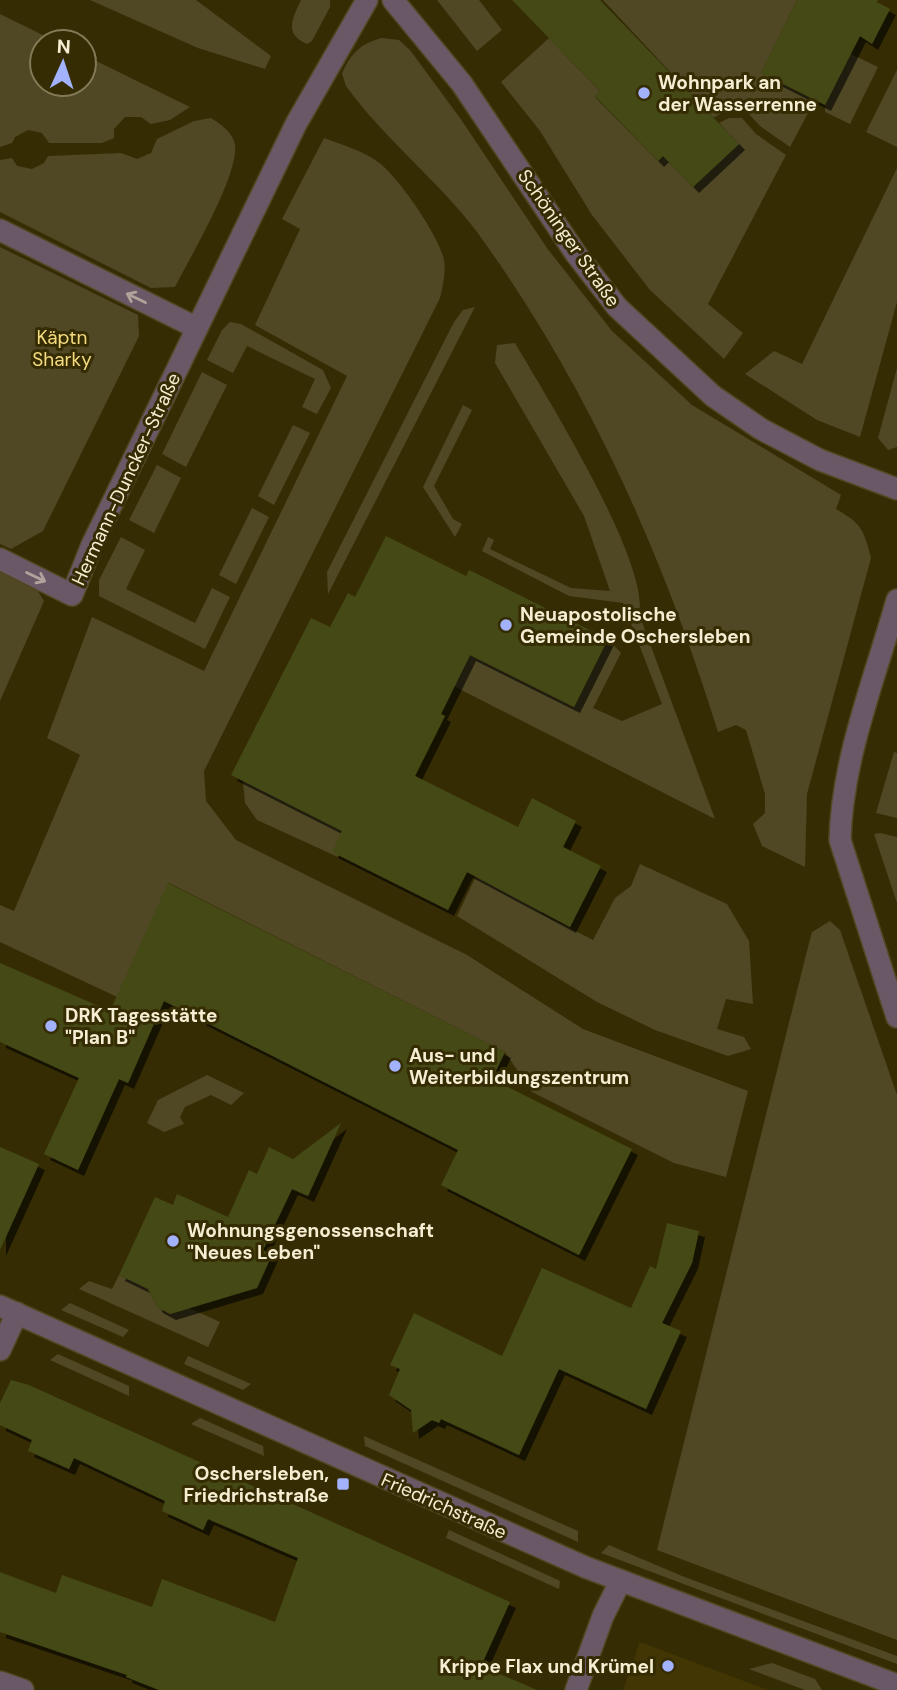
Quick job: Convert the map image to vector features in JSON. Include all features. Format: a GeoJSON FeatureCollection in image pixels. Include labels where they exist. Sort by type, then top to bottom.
{"type":"FeatureCollection","features":[{"type":"Feature","properties":{"kind":"street","name":"Hermann-Duncker-Straße"},"geometry":{"type":"LineString","coordinates":[[0,559],[72,595],[92,545],[296,124],[367,0]]}},
{"type":"Feature","properties":{"kind":"street","name":"Schöninger Straße"},"geometry":{"type":"LineString","coordinates":[[393,0],[462,84],[576,254],[617,307],[713,396],[761,429],[820,460],[897,489]]}},
{"type":"Feature","properties":{"kind":"street"},"geometry":{"type":"LineString","coordinates":[[0,230],[197,328]]}},
{"type":"Feature","properties":{"kind":"street"},"geometry":{"type":"LineString","coordinates":[[897,600],[853,752],[841,811],[841,840],[897,1017]]}},
{"type":"Feature","properties":{"kind":"street"},"geometry":{"type":"LineString","coordinates":[[0,1350],[9,1309]]}},
{"type":"Feature","properties":{"kind":"street","name":"Friedrichstraße"},"geometry":{"type":"LineString","coordinates":[[9,1309],[354,1466],[620,1582],[897,1685]]}},
{"type":"Feature","properties":{"kind":"street"},"geometry":{"type":"LineString","coordinates":[[576,1690],[603,1616],[620,1582]]}},
{"type":"Feature","properties":{"kind":"street"},"geometry":{"type":"LineString","coordinates":[[0,1682],[23,1690]]}},
{"type":"Feature","properties":{"kind":"shaded area","name":"Krippe Flax und Krümel"},"geometry":{"type":"Polygon","coordinates":[[[640,1642],[768,1690],[623,1690],[640,1642]]]}},
{"type":"Feature","properties":{"kind":"green space"},"geometry":{"type":"Polygon","coordinates":[[[90,0],[196,0],[271,56],[265,69],[198,48],[90,0]]]}},
{"type":"Feature","properties":{"kind":"green space"},"geometry":{"type":"Polygon","coordinates":[[[301,0],[330,0],[330,7],[312,41],[307,44],[295,36],[292,25],[301,0]]]}},
{"type":"Feature","properties":{"kind":"green space"},"geometry":{"type":"Polygon","coordinates":[[[437,0],[479,0],[502,30],[477,51],[437,0]]]}},
{"type":"Feature","properties":{"kind":"green space"},"geometry":{"type":"Polygon","coordinates":[[[603,0],[797,0],[761,73],[815,100],[790,147],[760,126],[745,110],[731,108],[713,118],[603,0]]]}},
{"type":"Feature","properties":{"kind":"green space"},"geometry":{"type":"Polygon","coordinates":[[[0,14],[28,28],[28,98],[98,98],[98,62],[190,107],[170,120],[151,124],[141,117],[125,117],[114,129],[114,138],[102,143],[49,143],[42,133],[28,130],[15,137],[12,143],[0,147],[0,14]]]}},
{"type":"Feature","properties":{"kind":"green space"},"geometry":{"type":"Polygon","coordinates":[[[382,38],[399,40],[410,50],[460,118],[547,248],[612,331],[692,405],[841,495],[836,509],[857,524],[864,534],[871,558],[807,794],[805,867],[762,846],[753,824],[765,813],[765,794],[746,730],[736,725],[718,732],[673,600],[647,536],[587,410],[553,349],[477,232],[377,124],[346,86],[342,74],[353,55],[362,46],[382,38]]]}},
{"type":"Feature","properties":{"kind":"green space"},"geometry":{"type":"Polygon","coordinates":[[[549,38],[600,91],[595,97],[658,161],[663,156],[693,187],[738,144],[719,123],[729,118],[742,118],[756,134],[786,155],[708,304],[743,333],[724,359],[650,290],[592,215],[540,131],[501,82],[549,38]]]}},
{"type":"Feature","properties":{"kind":"green space"},"geometry":{"type":"Polygon","coordinates":[[[851,54],[878,67],[850,124],[825,112],[825,105],[851,54]]]}},
{"type":"Feature","properties":{"kind":"green space"},"geometry":{"type":"Polygon","coordinates":[[[897,70],[897,147],[866,132],[897,70]]]}},
{"type":"Feature","properties":{"kind":"green space"},"geometry":{"type":"Polygon","coordinates":[[[211,118],[230,134],[234,141],[235,154],[223,191],[175,287],[151,288],[0,212],[0,160],[12,158],[17,166],[32,169],[44,163],[48,156],[121,153],[137,159],[151,153],[157,139],[194,121],[211,118]]]}},
{"type":"Feature","properties":{"kind":"green space"},"geometry":{"type":"Polygon","coordinates":[[[324,138],[372,158],[396,180],[417,207],[441,250],[445,265],[443,284],[440,298],[204,771],[206,801],[236,840],[467,955],[583,1029],[748,1091],[726,1177],[674,1163],[532,1092],[505,1052],[169,883],[117,997],[0,942],[0,905],[14,911],[80,755],[47,738],[92,617],[204,671],[347,376],[255,325],[300,229],[282,219],[324,138]]]}},
{"type":"Feature","properties":{"kind":"green space"},"geometry":{"type":"Polygon","coordinates":[[[897,168],[897,302],[860,437],[817,420],[745,374],[774,351],[802,364],[897,168]]]}},
{"type":"Feature","properties":{"kind":"green space","name":"Käptn Sharky"},"geometry":{"type":"Polygon","coordinates":[[[0,247],[138,315],[139,336],[43,531],[11,549],[0,544],[0,247]]]}},
{"type":"Feature","properties":{"kind":"green space"},"geometry":{"type":"Polygon","coordinates":[[[475,307],[328,594],[327,572],[454,322],[463,310],[475,307]]]}},
{"type":"Feature","properties":{"kind":"green space"},"geometry":{"type":"Polygon","coordinates":[[[230,322],[241,324],[323,370],[331,388],[317,414],[302,407],[315,379],[247,346],[233,373],[207,360],[222,330],[230,322]]]}},
{"type":"Feature","properties":{"kind":"green space"},"geometry":{"type":"Polygon","coordinates":[[[515,343],[613,519],[638,590],[639,614],[715,819],[359,638],[374,606],[574,706],[608,639],[621,653],[593,708],[622,721],[662,704],[623,603],[569,596],[482,551],[488,537],[494,540],[490,549],[571,588],[610,591],[584,516],[495,363],[497,345],[515,343]]]}},
{"type":"Feature","properties":{"kind":"green space"},"geometry":{"type":"Polygon","coordinates":[[[897,368],[897,447],[888,450],[878,438],[897,368]]]}},
{"type":"Feature","properties":{"kind":"green space"},"geometry":{"type":"Polygon","coordinates":[[[202,372],[227,385],[186,467],[162,454],[202,372]]]}},
{"type":"Feature","properties":{"kind":"green space"},"geometry":{"type":"Polygon","coordinates":[[[463,405],[472,410],[434,486],[453,519],[462,524],[455,537],[423,487],[463,405]]]}},
{"type":"Feature","properties":{"kind":"green space"},"geometry":{"type":"Polygon","coordinates":[[[293,425],[310,433],[274,505],[258,496],[293,425]]]}},
{"type":"Feature","properties":{"kind":"green space"},"geometry":{"type":"Polygon","coordinates":[[[157,465],[181,478],[154,533],[129,520],[157,465]]]}},
{"type":"Feature","properties":{"kind":"green space"},"geometry":{"type":"Polygon","coordinates":[[[252,508],[269,517],[236,584],[219,575],[252,508]]]}},
{"type":"Feature","properties":{"kind":"green space"},"geometry":{"type":"Polygon","coordinates":[[[121,537],[145,550],[126,589],[195,623],[212,588],[230,597],[205,649],[99,596],[99,580],[121,537]]]}},
{"type":"Feature","properties":{"kind":"green space"},"geometry":{"type":"Polygon","coordinates":[[[0,571],[36,588],[44,601],[0,701],[0,571]]]}},
{"type":"Feature","properties":{"kind":"green space"},"geometry":{"type":"Polygon","coordinates":[[[894,752],[897,753],[897,818],[876,813],[894,752]]]}},
{"type":"Feature","properties":{"kind":"green space"},"geometry":{"type":"Polygon","coordinates":[[[242,772],[351,832],[338,857],[257,820],[245,803],[242,772]]]}},
{"type":"Feature","properties":{"kind":"green space"},"geometry":{"type":"Polygon","coordinates":[[[874,834],[897,837],[897,903],[874,834]]]}},
{"type":"Feature","properties":{"kind":"green space"},"geometry":{"type":"Polygon","coordinates":[[[640,864],[727,904],[749,941],[753,1004],[726,999],[717,1029],[744,1037],[751,1049],[728,1056],[655,1030],[597,1002],[457,916],[476,876],[542,908],[541,913],[593,940],[615,898],[631,886],[640,864]]]}},
{"type":"Feature","properties":{"kind":"green space"},"geometry":{"type":"Polygon","coordinates":[[[830,921],[840,930],[897,1095],[897,1640],[657,1550],[812,932],[830,921]]]}},
{"type":"Feature","properties":{"kind":"green space"},"geometry":{"type":"Polygon","coordinates":[[[207,1075],[244,1093],[231,1105],[211,1095],[185,1107],[180,1117],[184,1124],[164,1132],[147,1123],[158,1100],[207,1075]]]}},
{"type":"Feature","properties":{"kind":"green space"},"geometry":{"type":"Polygon","coordinates":[[[119,1275],[148,1289],[157,1307],[170,1314],[187,1307],[220,1322],[208,1347],[79,1289],[89,1281],[112,1289],[119,1275]]]}},
{"type":"Feature","properties":{"kind":"green space"},"geometry":{"type":"Polygon","coordinates":[[[70,1303],[129,1330],[123,1337],[61,1310],[70,1303]]]}},
{"type":"Feature","properties":{"kind":"green space"},"geometry":{"type":"Polygon","coordinates":[[[58,1354],[129,1386],[129,1396],[50,1360],[58,1354]]]}},
{"type":"Feature","properties":{"kind":"green space"},"geometry":{"type":"Polygon","coordinates":[[[188,1356],[251,1384],[243,1390],[184,1364],[188,1356]]]}},
{"type":"Feature","properties":{"kind":"green space"},"geometry":{"type":"Polygon","coordinates":[[[200,1418],[263,1446],[264,1456],[191,1424],[200,1418]]]}},
{"type":"Feature","properties":{"kind":"green space"},"geometry":{"type":"Polygon","coordinates":[[[364,1436],[578,1531],[578,1542],[365,1446],[364,1436]]]}},
{"type":"Feature","properties":{"kind":"green space"},"geometry":{"type":"Polygon","coordinates":[[[449,1530],[560,1581],[559,1589],[446,1538],[449,1530]]]}},
{"type":"Feature","properties":{"kind":"green space"},"geometry":{"type":"Polygon","coordinates":[[[609,1545],[682,1576],[897,1656],[897,1664],[601,1553],[609,1545]]]}},
{"type":"Feature","properties":{"kind":"green space"},"geometry":{"type":"Polygon","coordinates":[[[772,1663],[815,1679],[822,1690],[805,1690],[749,1669],[772,1663]]]}},
{"type":"Feature","properties":{"kind":"building","name":"Wohnpark an der Wasserrenne"},"geometry":{"type":"Polygon","coordinates":[[[512,0],[600,0],[739,144],[693,187],[663,156],[658,161],[595,96],[600,91],[512,0]]]}},
{"type":"Feature","properties":{"kind":"building"},"geometry":{"type":"Polygon","coordinates":[[[797,0],[878,0],[877,2],[890,9],[872,44],[860,36],[825,105],[761,73],[797,0]]]}},
{"type":"Feature","properties":{"kind":"building"},"geometry":{"type":"Polygon","coordinates":[[[386,536],[466,576],[469,570],[608,639],[574,707],[470,655],[441,714],[445,716],[415,776],[518,827],[532,798],[576,821],[563,847],[601,866],[570,927],[467,872],[448,910],[332,852],[342,831],[231,775],[311,618],[330,627],[348,593],[355,597],[386,536]]]}},
{"type":"Feature","properties":{"kind":"building","name":"Aus- und Weiterbildungszentrum"},"geometry":{"type":"Polygon","coordinates":[[[168,883],[505,1052],[492,1079],[632,1149],[579,1255],[441,1185],[458,1150],[164,1001],[128,1083],[119,1079],[78,1170],[44,1154],[79,1078],[0,1042],[0,963],[110,1011],[168,883]]]}},
{"type":"Feature","properties":{"kind":"building"},"geometry":{"type":"Polygon","coordinates":[[[341,1123],[308,1196],[292,1189],[263,1250],[272,1255],[257,1288],[170,1314],[157,1307],[148,1289],[119,1275],[155,1197],[173,1205],[177,1194],[228,1217],[249,1170],[257,1174],[269,1147],[293,1159],[341,1123]]]}},
{"type":"Feature","properties":{"kind":"building"},"geometry":{"type":"Polygon","coordinates":[[[0,1147],[39,1164],[0,1250],[0,1147]]]}},
{"type":"Feature","properties":{"kind":"building"},"geometry":{"type":"Polygon","coordinates":[[[667,1223],[699,1231],[692,1263],[662,1323],[681,1331],[646,1409],[559,1369],[519,1455],[441,1419],[439,1423],[432,1420],[413,1433],[411,1410],[389,1395],[400,1369],[390,1365],[414,1313],[502,1356],[542,1268],[631,1308],[650,1266],[656,1269],[667,1223]]]}},
{"type":"Feature","properties":{"kind":"building"},"geometry":{"type":"Polygon","coordinates":[[[11,1380],[29,1385],[510,1602],[481,1666],[537,1690],[159,1690],[126,1677],[127,1675],[0,1632],[0,1572],[56,1593],[62,1575],[152,1607],[162,1579],[275,1622],[298,1558],[208,1519],[203,1530],[162,1511],[165,1501],[74,1458],[69,1469],[28,1451],[32,1440],[0,1425],[0,1403],[11,1380]]]}},
{"type":"Feature","properties":{"kind":"place","name":"Wohnpark an der Wasserrenne"},"geometry":{"type":"Point","coordinates":[644,93]}},
{"type":"Feature","properties":{"kind":"place","name":"Neuapostolische Gemeinde Oschersleben"},"geometry":{"type":"Point","coordinates":[506,625]}},
{"type":"Feature","properties":{"kind":"place","name":"DRK Tagesstätte \"Plan B\""},"geometry":{"type":"Point","coordinates":[51,1026]}},
{"type":"Feature","properties":{"kind":"place","name":"Aus- und Weiterbildungszentrum"},"geometry":{"type":"Point","coordinates":[395,1066]}},
{"type":"Feature","properties":{"kind":"place","name":"Wohnungsgenossenschaft \"Neues Leben\""},"geometry":{"type":"Point","coordinates":[173,1241]}},
{"type":"Feature","properties":{"kind":"place","name":"Oschersleben, Friedrichstraße"},"geometry":{"type":"Point","coordinates":[343,1484]}},
{"type":"Feature","properties":{"kind":"place","name":"Krippe Flax und Krümel"},"geometry":{"type":"Point","coordinates":[668,1666]}}]}
